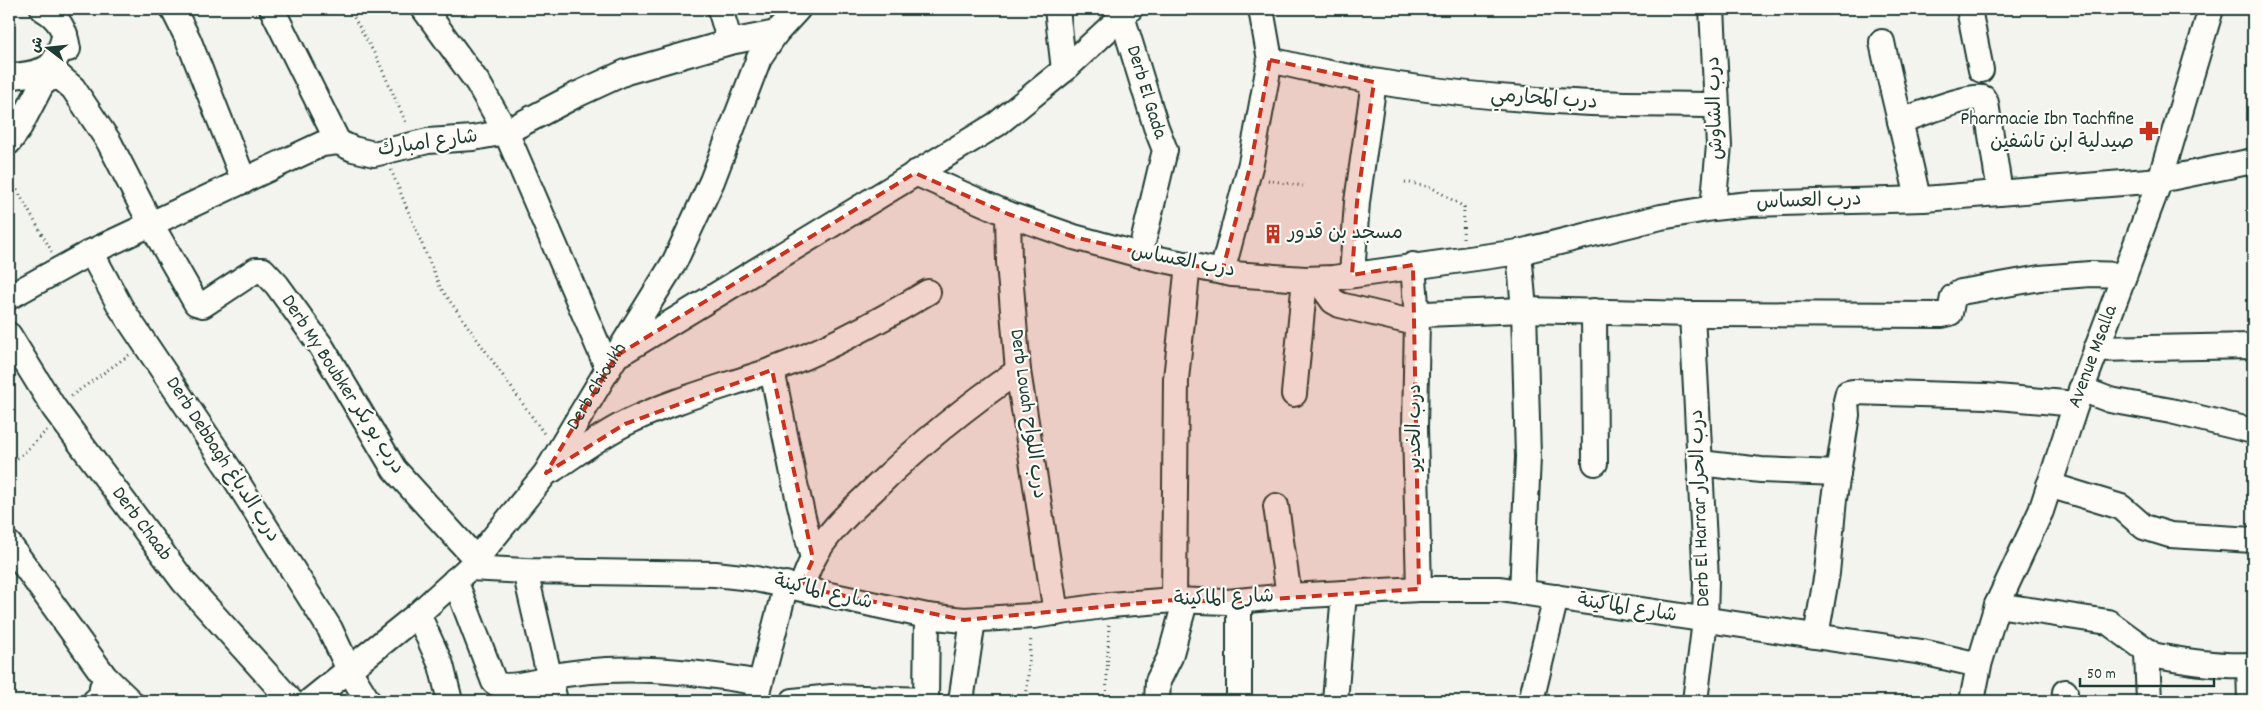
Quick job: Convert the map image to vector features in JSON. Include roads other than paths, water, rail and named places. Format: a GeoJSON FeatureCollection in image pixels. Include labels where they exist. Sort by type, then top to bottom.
{"type":"FeatureCollection","features":[{"type":"Feature","properties":{"kind":"street"},"geometry":{"type":"LineString","coordinates":[[173,9],[192,48],[244,182]]}},
{"type":"Feature","properties":{"kind":"street"},"geometry":{"type":"LineString","coordinates":[[9,297],[91,252],[322,144],[338,142],[272,9]]}},
{"type":"Feature","properties":{"kind":"street"},"geometry":{"type":"LineString","coordinates":[[424,9],[478,84],[506,132],[612,363],[997,124],[1064,70],[1126,12]]}},
{"type":"Feature","properties":{"kind":"street"},"geometry":{"type":"LineString","coordinates":[[720,9],[730,42]]}},
{"type":"Feature","properties":{"kind":"street","name":"Derb Chioukh"},"geometry":{"type":"LineString","coordinates":[[310,701],[418,614],[467,569],[546,473],[656,293],[689,235],[730,138],[760,58],[776,33],[798,9]]}},
{"type":"Feature","properties":{"kind":"street"},"geometry":{"type":"LineString","coordinates":[[1057,9],[1064,70]]}},
{"type":"Feature","properties":{"kind":"street"},"geometry":{"type":"LineString","coordinates":[[1222,272],[1247,176],[1270,60],[1261,9]]}},
{"type":"Feature","properties":{"kind":"street","name":"درب الشاوش"},"geometry":{"type":"LineString","coordinates":[[1712,9],[1718,158],[1713,208]]}},
{"type":"Feature","properties":{"kind":"street"},"geometry":{"type":"LineString","coordinates":[[1969,9],[1981,70]]}},
{"type":"Feature","properties":{"kind":"street","name":"Avenue Msalla"},"geometry":{"type":"LineString","coordinates":[[1972,701],[1979,665],[1997,605],[2041,511],[2078,396],[2160,180],[2211,9]]}},
{"type":"Feature","properties":{"kind":"street"},"geometry":{"type":"LineString","coordinates":[[48,10],[61,23],[65,34],[68,54],[60,77]]}},
{"type":"Feature","properties":{"kind":"street","name":"Derb El Gada"},"geometry":{"type":"LineString","coordinates":[[1126,12],[1159,137],[1165,150],[1140,255]]}},
{"type":"Feature","properties":{"kind":"street","name":"شارع امبارك"},"geometry":{"type":"LineString","coordinates":[[338,142],[363,152],[384,153],[415,144],[473,138],[506,132],[576,95],[626,72],[730,42],[776,33]]}},
{"type":"Feature","properties":{"kind":"street"},"geometry":{"type":"LineString","coordinates":[[9,77],[37,73],[54,64],[65,34]]}},
{"type":"Feature","properties":{"kind":"street"},"geometry":{"type":"LineString","coordinates":[[1882,42],[1918,199]]}},
{"type":"Feature","properties":{"kind":"street","name":"درب المحارمي"},"geometry":{"type":"LineString","coordinates":[[1270,60],[1374,82],[1447,93],[1602,104],[1716,105]]}},
{"type":"Feature","properties":{"kind":"street"},"geometry":{"type":"LineString","coordinates":[[60,77],[73,88],[109,142],[151,224]]}},
{"type":"Feature","properties":{"kind":"street"},"geometry":{"type":"LineString","coordinates":[[9,142],[22,124],[42,84],[49,79],[60,77]]}},
{"type":"Feature","properties":{"kind":"street"},"geometry":{"type":"LineString","coordinates":[[1352,275],[1357,202],[1374,82]]}},
{"type":"Feature","properties":{"kind":"street"},"geometry":{"type":"LineString","coordinates":[[1900,121],[1976,97],[1983,98],[1986,103],[2000,193]]}},
{"type":"Feature","properties":{"kind":"street","name":"درب العساس"},"geometry":{"type":"LineString","coordinates":[[916,173],[1008,214],[1074,237],[1140,255],[1222,272],[1311,279],[1519,252],[1661,217],[1713,208],[1750,204],[1918,199],[2160,180],[2253,161]]}},
{"type":"Feature","properties":{"kind":"street","name":"Derb Louah درب اللواح"},"geometry":{"type":"LineString","coordinates":[[1008,214],[1009,262],[1018,371],[1056,613]]}},
{"type":"Feature","properties":{"kind":"street","name":"Derb My Boubker درب بو بكر"},"geometry":{"type":"LineString","coordinates":[[151,224],[193,299],[199,305],[207,302],[256,270],[260,269],[267,274],[321,346],[394,470],[467,569]]}},
{"type":"Feature","properties":{"kind":"street","name":"Derb Debbagh درب الدباغ"},"geometry":{"type":"LineString","coordinates":[[91,252],[121,308],[231,472],[330,629],[349,670],[368,701]]}},
{"type":"Feature","properties":{"kind":"street"},"geometry":{"type":"LineString","coordinates":[[1519,252],[1524,310],[1528,457],[1522,592]]}},
{"type":"Feature","properties":{"kind":"street"},"geometry":{"type":"LineString","coordinates":[[1156,701],[1158,681],[1170,658],[1179,601],[1176,379],[1188,264]]}},
{"type":"Feature","properties":{"kind":"street","name":"درب الخدير"},"geometry":{"type":"LineString","coordinates":[[1413,265],[1417,318],[1415,428],[1418,589]]}},
{"type":"Feature","properties":{"kind":"street"},"geometry":{"type":"LineString","coordinates":[[1311,279],[1333,301],[1340,305],[1407,321],[1425,314],[1439,312],[1524,310],[1692,314],[1948,314],[1952,309],[1953,297],[1960,292],[2040,278],[2090,274],[2124,275]]}},
{"type":"Feature","properties":{"kind":"street"},"geometry":{"type":"LineString","coordinates":[[1294,394],[1311,279]]}},
{"type":"Feature","properties":{"kind":"street"},"geometry":{"type":"LineString","coordinates":[[546,473],[625,424],[707,390],[772,370],[849,336],[928,292]]}},
{"type":"Feature","properties":{"kind":"street"},"geometry":{"type":"LineString","coordinates":[[1594,311],[1595,463]]}},
{"type":"Feature","properties":{"kind":"street","name":"Derb El Harrar درب الحرار"},"geometry":{"type":"LineString","coordinates":[[1692,314],[1706,580],[1705,621],[1695,701]]}},
{"type":"Feature","properties":{"kind":"street","name":"Derb Chaab"},"geometry":{"type":"LineString","coordinates":[[9,336],[57,412],[184,582],[291,701]]}},
{"type":"Feature","properties":{"kind":"street"},"geometry":{"type":"LineString","coordinates":[[2096,349],[2253,346]]}},
{"type":"Feature","properties":{"kind":"street"},"geometry":{"type":"LineString","coordinates":[[772,370],[813,559]]}},
{"type":"Feature","properties":{"kind":"street"},"geometry":{"type":"LineString","coordinates":[[467,569],[494,682],[502,686],[514,686],[578,672],[668,671],[758,692],[794,586],[831,532],[898,465],[983,395],[1018,371]]}},
{"type":"Feature","properties":{"kind":"street"},"geometry":{"type":"LineString","coordinates":[[1816,636],[1827,573],[1838,473],[1847,415],[1846,401],[1848,393],[2078,396],[2179,412],[2253,431]]}},
{"type":"Feature","properties":{"kind":"street"},"geometry":{"type":"LineString","coordinates":[[1700,462],[1767,470],[1838,473]]}},
{"type":"Feature","properties":{"kind":"street"},"geometry":{"type":"LineString","coordinates":[[2049,485],[2121,507],[2144,527],[2170,535],[2253,540]]}},
{"type":"Feature","properties":{"kind":"street"},"geometry":{"type":"LineString","coordinates":[[1276,506],[1289,596]]}},
{"type":"Feature","properties":{"kind":"street"},"geometry":{"type":"LineString","coordinates":[[9,544],[108,680],[130,701]]}},
{"type":"Feature","properties":{"kind":"street","name":"شارع الماكينة"},"geometry":{"type":"LineString","coordinates":[[467,569],[715,574],[794,586],[927,616],[964,620],[1033,616],[1110,606],[1179,601],[1211,603],[1289,596],[1418,589],[1500,589],[1936,654],[1979,665]]}},
{"type":"Feature","properties":{"kind":"street"},"geometry":{"type":"LineString","coordinates":[[525,571],[555,701]]}},
{"type":"Feature","properties":{"kind":"street"},"geometry":{"type":"LineString","coordinates":[[1335,701],[1344,593]]}},
{"type":"Feature","properties":{"kind":"street"},"geometry":{"type":"LineString","coordinates":[[1531,701],[1556,597]]}},
{"type":"Feature","properties":{"kind":"street"},"geometry":{"type":"LineString","coordinates":[[1239,601],[1240,701]]}},
{"type":"Feature","properties":{"kind":"street"},"geometry":{"type":"LineString","coordinates":[[1997,605],[2108,622],[2149,652],[2147,654],[2149,701]]}},
{"type":"Feature","properties":{"kind":"street"},"geometry":{"type":"LineString","coordinates":[[418,614],[441,665],[450,701]]}},
{"type":"Feature","properties":{"kind":"street"},"geometry":{"type":"LineString","coordinates":[[793,701],[832,698],[926,701],[927,616]]}},
{"type":"Feature","properties":{"kind":"street"},"geometry":{"type":"LineString","coordinates":[[961,701],[973,620]]}},
{"type":"Feature","properties":{"kind":"street"},"geometry":{"type":"LineString","coordinates":[[2147,654],[2165,658],[2251,665],[2250,701]]}},
{"type":"Feature","properties":{"kind":"street"},"geometry":{"type":"LineString","coordinates":[[95,701],[101,696],[102,687],[108,680]]}},
{"type":"Feature","properties":{"kind":"place","name":"Pharmacie Ibn Tachfine صيدلية ابن تاشفين"},"geometry":{"type":"Point","coordinates":[2149,131]}},
{"type":"Feature","properties":{"kind":"place","name":"مسجد بن قدور"},"geometry":{"type":"Point","coordinates":[1273,234]}}]}
